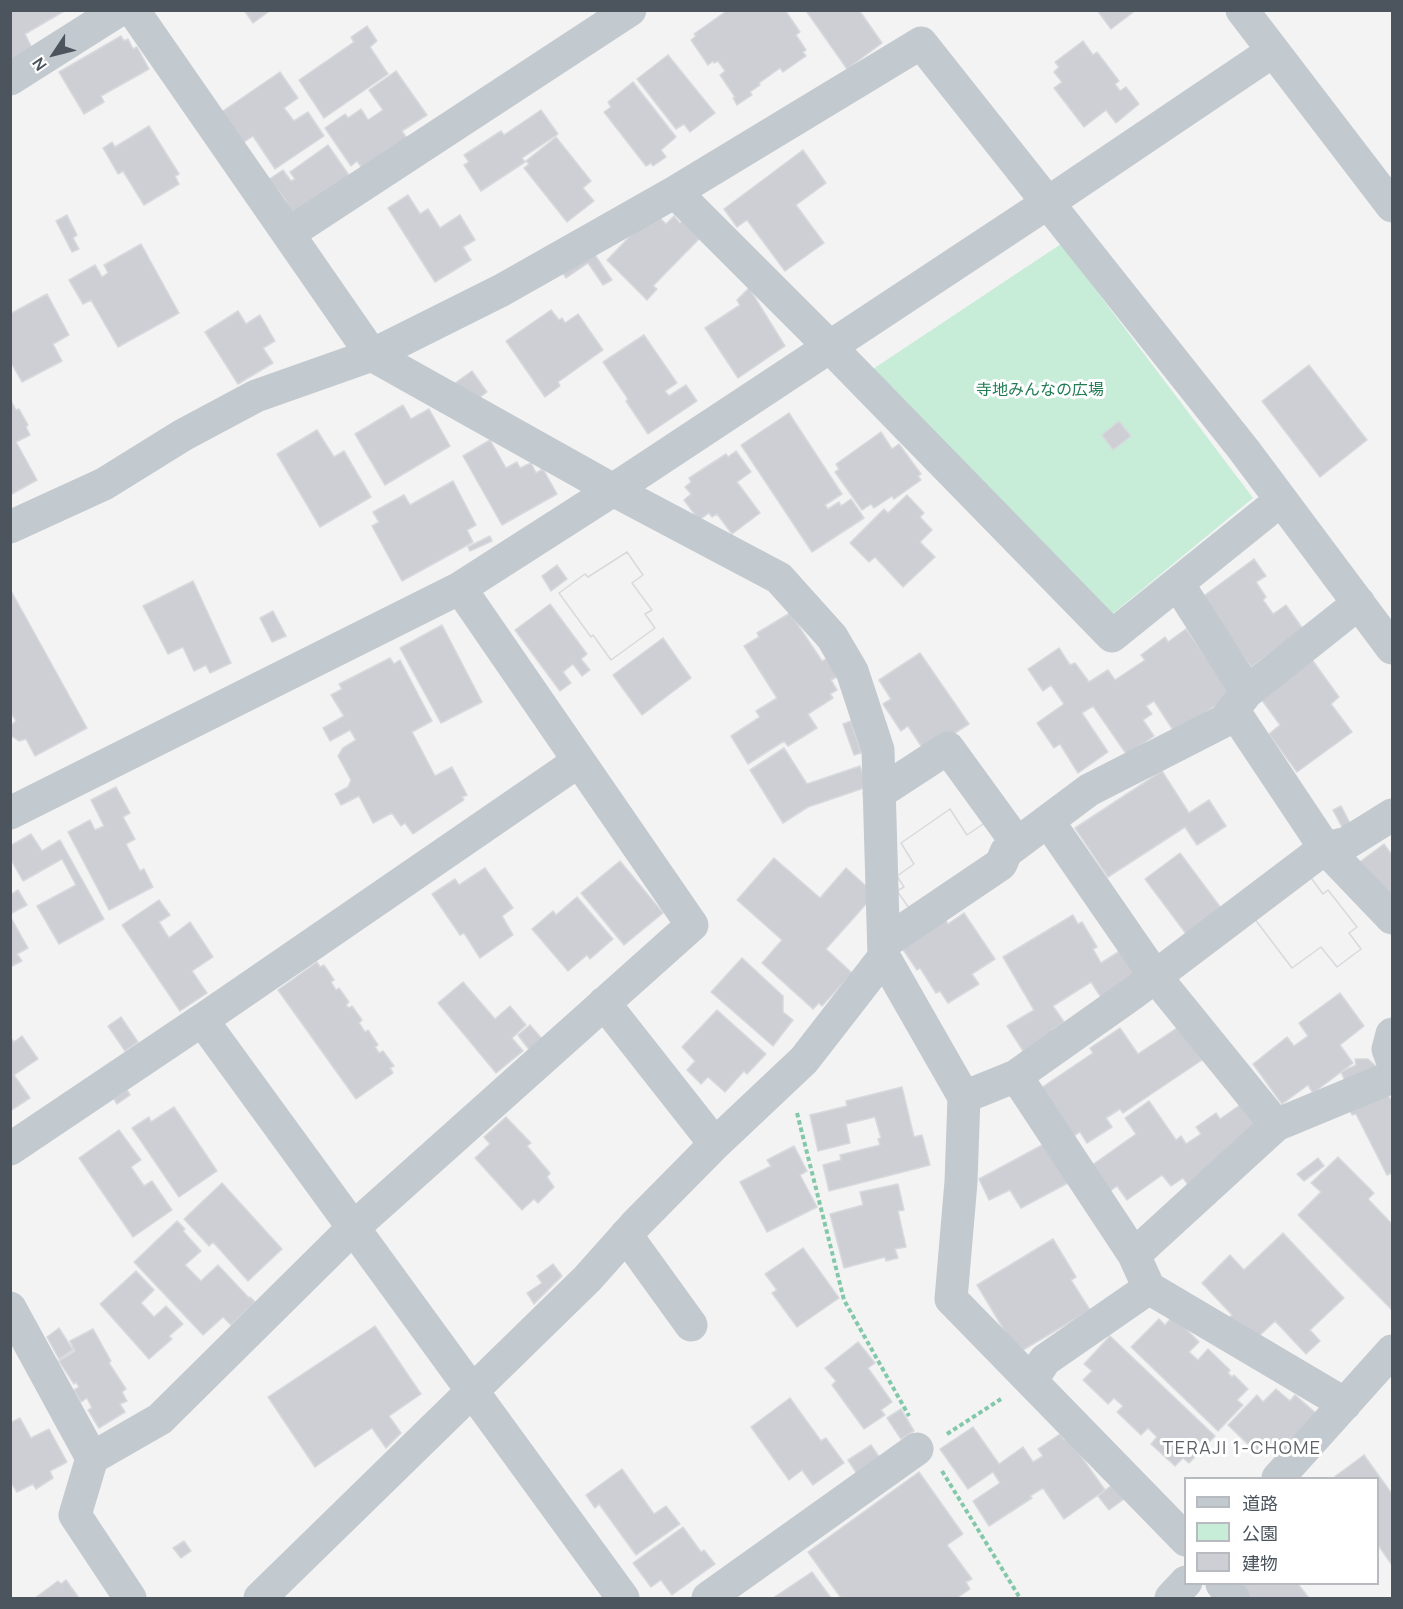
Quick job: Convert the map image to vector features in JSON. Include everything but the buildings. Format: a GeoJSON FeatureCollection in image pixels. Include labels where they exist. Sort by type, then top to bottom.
{"type":"FeatureCollection","features":[{"type":"Feature","properties":{"kind":"street"},"geometry":{"type":"LineString","coordinates":[[10,79],[119,10]]}},
{"type":"Feature","properties":{"kind":"street"},"geometry":{"type":"LineString","coordinates":[[133,10],[372,355],[613,490],[779,578],[832,637],[852,671],[878,750],[884,950],[964,1097],[961,1182],[951,1299],[1184,1539]]}},
{"type":"Feature","properties":{"kind":"street"},"geometry":{"type":"LineString","coordinates":[[288,234],[630,10]]}},
{"type":"Feature","properties":{"kind":"street"},"geometry":{"type":"LineString","coordinates":[[1242,10],[1392,206]]}},
{"type":"Feature","properties":{"kind":"street"},"geometry":{"type":"LineString","coordinates":[[10,527],[104,484],[183,435],[256,396],[372,355],[502,290],[675,192],[921,43],[1049,202],[1281,500],[1392,648]]}},
{"type":"Feature","properties":{"kind":"street"},"geometry":{"type":"LineString","coordinates":[[10,813],[460,588],[830,347],[1273,51]]}},
{"type":"Feature","properties":{"kind":"street"},"geometry":{"type":"LineString","coordinates":[[675,192],[1112,636],[1281,500]]}},
{"type":"Feature","properties":{"kind":"street"},"geometry":{"type":"LineString","coordinates":[[1178,584],[1240,701],[1325,848],[1392,918]]}},
{"type":"Feature","properties":{"kind":"street"},"geometry":{"type":"LineString","coordinates":[[130,1599],[75,1515],[92,1458],[160,1419],[353,1228],[692,925],[460,588]]}},
{"type":"Feature","properties":{"kind":"street"},"geometry":{"type":"LineString","coordinates":[[260,1599],[470,1390],[586,1279],[715,1144],[804,1060],[884,950],[1001,864],[1006,852],[1089,790],[1224,721],[1240,701],[1359,603]]}},
{"type":"Feature","properties":{"kind":"street"},"geometry":{"type":"LineString","coordinates":[[879,794],[948,748],[1017,843]]}},
{"type":"Feature","properties":{"kind":"street"},"geometry":{"type":"LineString","coordinates":[[10,1149],[202,1020],[579,760]]}},
{"type":"Feature","properties":{"kind":"street"},"geometry":{"type":"LineString","coordinates":[[964,1097],[1016,1076],[1132,994],[1325,848],[1347,843],[1392,815]]}},
{"type":"Feature","properties":{"kind":"street"},"geometry":{"type":"LineString","coordinates":[[1048,821],[1155,976],[1276,1125]]}},
{"type":"Feature","properties":{"kind":"street"},"geometry":{"type":"LineString","coordinates":[[604,1003],[715,1144]]}},
{"type":"Feature","properties":{"kind":"street"},"geometry":{"type":"LineString","coordinates":[[202,1020],[623,1599]]}},
{"type":"Feature","properties":{"kind":"street"},"geometry":{"type":"LineString","coordinates":[[1392,1034],[1388,1049],[1392,1060]]}},
{"type":"Feature","properties":{"kind":"street"},"geometry":{"type":"LineString","coordinates":[[1016,1076],[1134,1255],[1149,1288],[1345,1404]]}},
{"type":"Feature","properties":{"kind":"street"},"geometry":{"type":"LineString","coordinates":[[1134,1255],[1276,1125],[1392,1077]]}},
{"type":"Feature","properties":{"kind":"street"},"geometry":{"type":"LineString","coordinates":[[626,1235],[691,1325]]}},
{"type":"Feature","properties":{"kind":"street"},"geometry":{"type":"LineString","coordinates":[[1031,1381],[1045,1360],[1149,1288]]}},
{"type":"Feature","properties":{"kind":"street"},"geometry":{"type":"LineString","coordinates":[[10,1308],[92,1458]]}},
{"type":"Feature","properties":{"kind":"street"},"geometry":{"type":"LineString","coordinates":[[1280,1477],[1392,1351]]}},
{"type":"Feature","properties":{"kind":"street"},"geometry":{"type":"LineString","coordinates":[[708,1599],[921,1447]]}},
{"type":"Feature","properties":{"kind":"street"},"geometry":{"type":"LineString","coordinates":[[1171,1599],[1184,1583]]}},
{"type":"Feature","properties":{"kind":"street"},"geometry":{"type":"LineString","coordinates":[[1223,1585],[1233,1599]]}},
{"type":"Feature","properties":{"kind":"path"},"geometry":{"type":"LineString","coordinates":[[788,1075],[844,1300],[921,1447],[1020,1599]]}},
{"type":"Feature","properties":{"kind":"path"},"geometry":{"type":"LineString","coordinates":[[921,1447],[1031,1381]]}},
{"type":"Feature","properties":{"kind":"green space","name":"寺地みんなの広場"},"geometry":{"type":"Polygon","coordinates":[[[1061,244],[1253,498],[1110,616],[873,369],[1061,244]]]}},
{"type":"Feature","properties":{"kind":"district","name":"TERAJI 1-CHOME"},"geometry":{"type":"Point","coordinates":[1242,1449]}}]}
